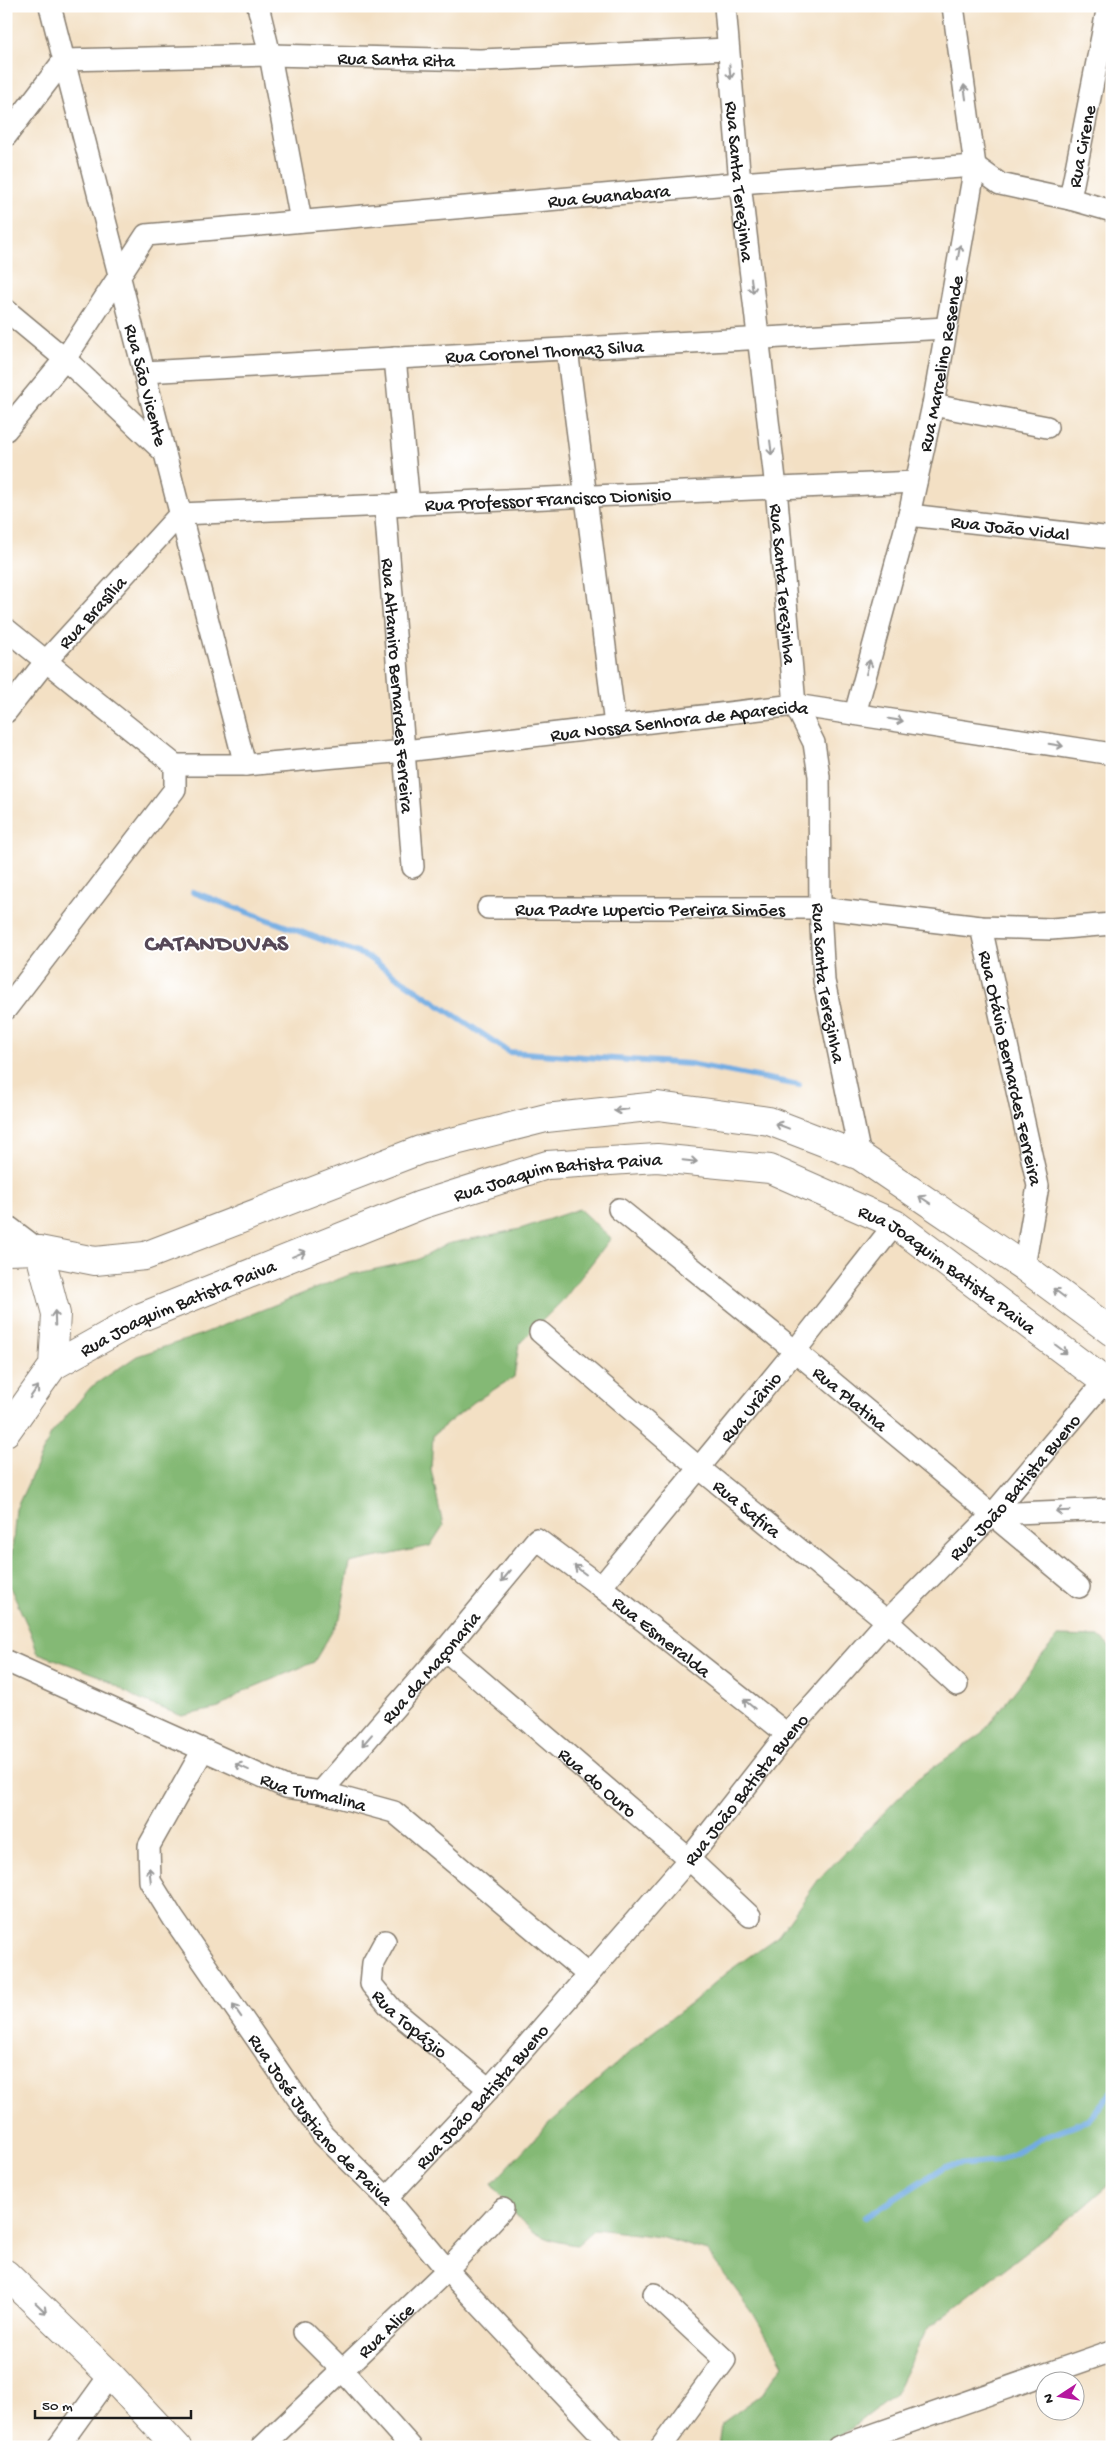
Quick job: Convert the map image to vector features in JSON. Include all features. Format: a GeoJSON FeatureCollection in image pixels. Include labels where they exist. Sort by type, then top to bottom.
{"type":"FeatureCollection","features":[{"type":"Feature","properties":{"kind":"main road"},"geometry":{"type":"LineString","coordinates":[[6,1251],[38,1250],[95,1262],[145,1256],[420,1150],[546,1118],[658,1106],[769,1122],[860,1156],[1024,1267],[1112,1332]]}},
{"type":"Feature","properties":{"kind":"main road","name":"Rua Joaquim Batista Paiva"},"geometry":{"type":"LineString","coordinates":[[6,1432],[53,1366],[139,1318],[421,1204],[547,1166],[657,1158],[770,1169],[895,1224],[1108,1384]]}},
{"type":"Feature","properties":{"kind":"main road"},"geometry":{"type":"LineString","coordinates":[[38,1250],[56,1314],[53,1366]]}},
{"type":"Feature","properties":{"kind":"main road"},"geometry":{"type":"LineString","coordinates":[[6,2274],[110,2375],[177,2447]]}},
{"type":"Feature","properties":{"kind":"street","name":"Rua São Vicente"},"geometry":{"type":"LineString","coordinates":[[50,6],[244,765]]}},
{"type":"Feature","properties":{"kind":"street"},"geometry":{"type":"LineString","coordinates":[[258,6],[270,55],[301,221]]}},
{"type":"Feature","properties":{"kind":"street","name":"Rua Santa Terezinha"},"geometry":{"type":"LineString","coordinates":[[725,6],[740,183],[776,488],[796,705],[814,743],[819,776],[820,908],[824,981],[860,1156]]}},
{"type":"Feature","properties":{"kind":"street","name":"Rua Marcelino Resende"},"geometry":{"type":"LineString","coordinates":[[855,714],[909,515],[933,405],[975,166],[953,6]]}},
{"type":"Feature","properties":{"kind":"street","name":"Rua Cirene"},"geometry":{"type":"LineString","coordinates":[[1070,199],[1108,6]]}},
{"type":"Feature","properties":{"kind":"street","name":"Rua Santa Rita"},"geometry":{"type":"LineString","coordinates":[[64,60],[270,55],[480,60],[728,49]]}},
{"type":"Feature","properties":{"kind":"street"},"geometry":{"type":"LineString","coordinates":[[6,136],[64,60]]}},
{"type":"Feature","properties":{"kind":"street"},"geometry":{"type":"LineString","coordinates":[[975,166],[1000,184],[1070,199],[1112,211]]}},
{"type":"Feature","properties":{"kind":"street","name":"Rua Guanabara"},"geometry":{"type":"LineString","coordinates":[[119,275],[146,235],[740,183],[975,166]]}},
{"type":"Feature","properties":{"kind":"street"},"geometry":{"type":"LineString","coordinates":[[6,430],[65,359],[119,275]]}},
{"type":"Feature","properties":{"kind":"street"},"geometry":{"type":"LineString","coordinates":[[6,310],[65,359],[165,453]]}},
{"type":"Feature","properties":{"kind":"street","name":"Rua Coronel Thomaz Silva"},"geometry":{"type":"LineString","coordinates":[[144,372],[946,328]]}},
{"type":"Feature","properties":{"kind":"street"},"geometry":{"type":"LineString","coordinates":[[567,349],[615,725]]}},
{"type":"Feature","properties":{"kind":"street"},"geometry":{"type":"LineString","coordinates":[[395,358],[409,504]]}},
{"type":"Feature","properties":{"kind":"street"},"geometry":{"type":"LineString","coordinates":[[933,405],[1047,427]]}},
{"type":"Feature","properties":{"kind":"street","name":"Rua Professor Francisco Dionisio"},"geometry":{"type":"LineString","coordinates":[[180,514],[916,482]]}},
{"type":"Feature","properties":{"kind":"street","name":"Rua Altamiro Bernardes Ferreira"},"geometry":{"type":"LineString","coordinates":[[385,505],[413,867]]}},
{"type":"Feature","properties":{"kind":"street","name":"Rua Brasília"},"geometry":{"type":"LineString","coordinates":[[6,712],[46,661],[180,514]]}},
{"type":"Feature","properties":{"kind":"street","name":"Rua João Vidal"},"geometry":{"type":"LineString","coordinates":[[909,515],[1058,534],[1112,538]]}},
{"type":"Feature","properties":{"kind":"street"},"geometry":{"type":"LineString","coordinates":[[6,630],[175,765],[175,789],[6,1010]]}},
{"type":"Feature","properties":{"kind":"street","name":"Rua Nossa Senhora de Aparecida"},"geometry":{"type":"LineString","coordinates":[[175,765],[244,765],[405,751],[796,705],[1112,754]]}},
{"type":"Feature","properties":{"kind":"street","name":"Rua Padre Lupercio Pereira Simões"},"geometry":{"type":"LineString","coordinates":[[488,908],[820,908],[981,927],[1051,929],[1112,924]]}},
{"type":"Feature","properties":{"kind":"street","name":"Rua Otávio Bernardes Ferreira"},"geometry":{"type":"LineString","coordinates":[[981,927],[1038,1186],[1024,1267]]}},
{"type":"Feature","properties":{"kind":"street","name":"Rua Platina"},"geometry":{"type":"LineString","coordinates":[[619,1209],[796,1351],[1079,1587]]}},
{"type":"Feature","properties":{"kind":"street","name":"Rua Urânio"},"geometry":{"type":"LineString","coordinates":[[601,1586],[796,1351],[895,1224]]}},
{"type":"Feature","properties":{"kind":"street"},"geometry":{"type":"LineString","coordinates":[[6,1225],[38,1250]]}},
{"type":"Feature","properties":{"kind":"street","name":"Rua Safira"},"geometry":{"type":"LineString","coordinates":[[540,1332],[698,1467],[887,1621],[957,1685]]}},
{"type":"Feature","properties":{"kind":"street","name":"Rua João Batista Bueno"},"geometry":{"type":"LineString","coordinates":[[387,2198],[489,2089],[587,1974],[689,1859],[787,1734],[887,1621],[992,1514],[1108,1384]]}},
{"type":"Feature","properties":{"kind":"street"},"geometry":{"type":"LineString","coordinates":[[992,1514],[1112,1509]]}},
{"type":"Feature","properties":{"kind":"street","name":"Rua Esmeralda"},"geometry":{"type":"LineString","coordinates":[[537,1539],[601,1586],[787,1734]]}},
{"type":"Feature","properties":{"kind":"street","name":"Rua da Maçonaria"},"geometry":{"type":"LineString","coordinates":[[321,1792],[446,1650],[537,1539]]}},
{"type":"Feature","properties":{"kind":"street","name":"Rua do Ouro"},"geometry":{"type":"LineString","coordinates":[[446,1650],[689,1859],[750,1916]]}},
{"type":"Feature","properties":{"kind":"street","name":"Rua Turmalina"},"geometry":{"type":"LineString","coordinates":[[6,1661],[286,1787],[321,1792],[394,1812],[587,1974]]}},
{"type":"Feature","properties":{"kind":"street","name":"Rua José Justiano de Paiva"},"geometry":{"type":"LineString","coordinates":[[203,1750],[149,1846],[150,1881],[173,1918],[323,2135],[387,2198],[447,2270],[613,2447]]}},
{"type":"Feature","properties":{"kind":"street","name":"Rua Topázio"},"geometry":{"type":"LineString","coordinates":[[385,1941],[373,1963],[371,1984],[391,2008],[489,2089]]}},
{"type":"Feature","properties":{"kind":"street","name":"Rua Alice"},"geometry":{"type":"LineString","coordinates":[[262,2447],[447,2270],[502,2209]]}},
{"type":"Feature","properties":{"kind":"street"},"geometry":{"type":"LineString","coordinates":[[654,2294],[725,2360],[661,2447]]}},
{"type":"Feature","properties":{"kind":"street"},"geometry":{"type":"LineString","coordinates":[[304,2332],[342,2370],[411,2447]]}},
{"type":"Feature","properties":{"kind":"street"},"geometry":{"type":"LineString","coordinates":[[838,2447],[1112,2351]]}},
{"type":"Feature","properties":{"kind":"street"},"geometry":{"type":"LineString","coordinates":[[58,2447],[110,2375]]}},
{"type":"Feature","properties":{"kind":"green space"},"geometry":{"type":"Polygon","coordinates":[[[579,1209],[611,1238],[564,1299],[519,1344],[514,1377],[474,1402],[433,1435],[431,1469],[443,1526],[430,1546],[350,1563],[340,1618],[314,1662],[244,1691],[219,1708],[182,1716],[138,1699],[100,1676],[38,1653],[9,1585],[16,1509],[51,1434],[91,1387],[137,1356],[197,1336],[349,1275],[417,1260],[447,1244],[520,1229],[579,1209]]]}},
{"type":"Feature","properties":{"kind":"green space"},"geometry":{"type":"Polygon","coordinates":[[[1058,1636],[1099,1637],[1112,1649],[1112,2182],[1076,2213],[927,2329],[895,2394],[826,2447],[719,2447],[722,2423],[761,2395],[783,2364],[753,2313],[707,2251],[661,2237],[595,2229],[577,2245],[547,2238],[526,2225],[492,2184],[548,2124],[649,2035],[694,2001],[726,1973],[778,1936],[819,1879],[917,1779],[981,1734],[1058,1636]]]}},
{"type":"Feature","properties":{"kind":"waterway"},"geometry":{"type":"LineString","coordinates":[[193,892],[366,956],[509,1052],[690,1064],[799,1085]]}},
{"type":"Feature","properties":{"kind":"waterway"},"geometry":{"type":"LineString","coordinates":[[866,2217],[946,2166],[999,2161],[1042,2137],[1088,2120],[1112,2092]]}},
{"type":"Feature","properties":{"kind":"district","name":"CATANDUVAS"},"geometry":{"type":"Point","coordinates":[217,942]}}]}
